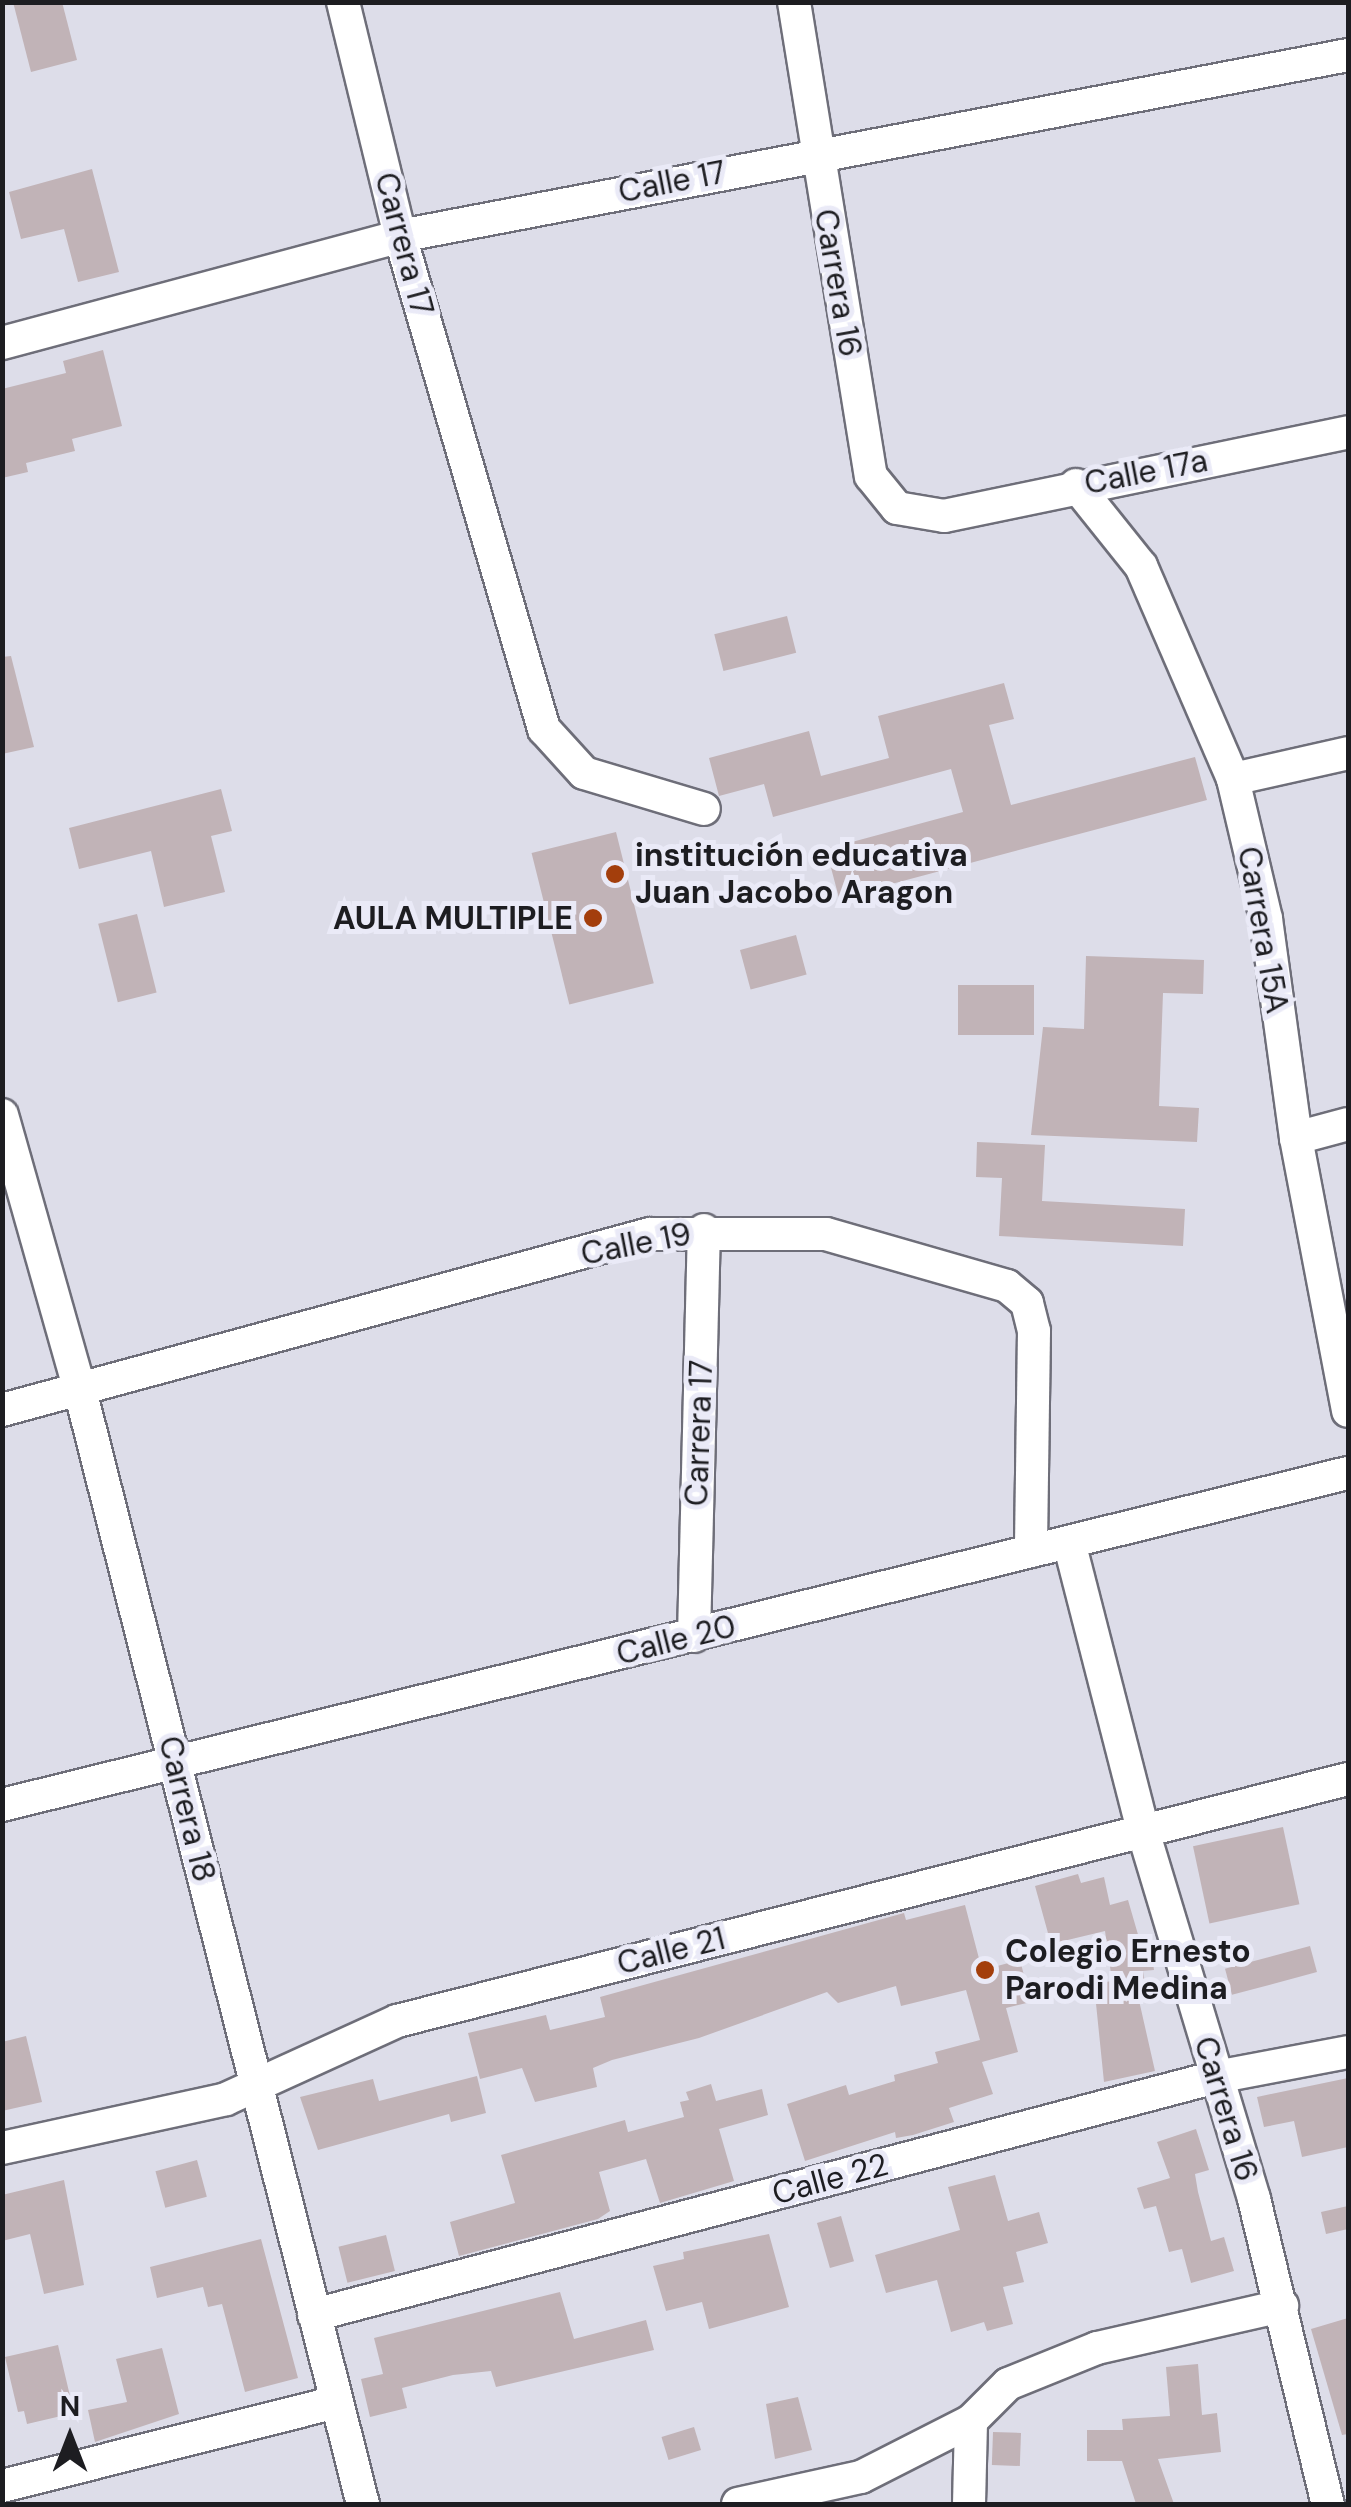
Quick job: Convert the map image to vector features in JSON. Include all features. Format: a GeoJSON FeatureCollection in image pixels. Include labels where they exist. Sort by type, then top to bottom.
{"type":"FeatureCollection","features":[{"type":"Feature","properties":{"kind":"street","name":"Carrera 17"},"geometry":{"type":"LineString","coordinates":[[342,2],[400,236],[544,729],[584,773],[704,809]]}},
{"type":"Feature","properties":{"kind":"street","name":"Carrera 16"},"geometry":{"type":"LineString","coordinates":[[794,2],[871,476],[898,508],[944,516]]}},
{"type":"Feature","properties":{"kind":"street","name":"Calle 17"},"geometry":{"type":"LineString","coordinates":[[2,342],[400,236],[1348,56]]}},
{"type":"Feature","properties":{"kind":"street","name":"Calle 17a"},"geometry":{"type":"LineString","coordinates":[[944,516],[1076,485],[1348,432]]}},
{"type":"Feature","properties":{"kind":"street","name":"Carrera 15A"},"geometry":{"type":"LineString","coordinates":[[1076,485],[1141,566],[1233,780],[1266,919],[1296,1138],[1348,1411]]}},
{"type":"Feature","properties":{"kind":"street"},"geometry":{"type":"LineString","coordinates":[[1233,780],[1348,754]]}},
{"type":"Feature","properties":{"kind":"street","name":"Carrera 18"},"geometry":{"type":"LineString","coordinates":[[2,1115],[80,1390],[363,2504]]}},
{"type":"Feature","properties":{"kind":"street"},"geometry":{"type":"LineString","coordinates":[[1296,1138],[1348,1124]]}},
{"type":"Feature","properties":{"kind":"street","name":"Carrera 17"},"geometry":{"type":"LineString","coordinates":[[694,1636],[704,1230]]}},
{"type":"Feature","properties":{"kind":"street","name":"Calle 19"},"geometry":{"type":"LineString","coordinates":[[2,1410],[650,1234],[704,1230],[826,1234],[1006,1286],[1027,1303],[1034,1331],[1031,1551]]}},
{"type":"Feature","properties":{"kind":"street","name":"Calle 20"},"geometry":{"type":"LineString","coordinates":[[2,1805],[177,1766],[1348,1473]]}},
{"type":"Feature","properties":{"kind":"street","name":"Carrera 16"},"geometry":{"type":"LineString","coordinates":[[1069,1542],[1144,1831],[1282,2306],[1328,2504]]}},
{"type":"Feature","properties":{"kind":"street","name":"Calle 21"},"geometry":{"type":"LineString","coordinates":[[2,2148],[226,2099],[397,2021],[1348,1779]]}},
{"type":"Feature","properties":{"kind":"street","name":"Calle 22"},"geometry":{"type":"LineString","coordinates":[[314,2316],[1216,2078],[1348,2052]]}},
{"type":"Feature","properties":{"kind":"street"},"geometry":{"type":"LineString","coordinates":[[738,2504],[861,2477],[971,2420],[1008,2384],[1097,2348],[1282,2306]]}},
{"type":"Feature","properties":{"kind":"street"},"geometry":{"type":"LineString","coordinates":[[2,2486],[337,2402]]}},
{"type":"Feature","properties":{"kind":"street"},"geometry":{"type":"LineString","coordinates":[[969,2504],[971,2420]]}},
{"type":"Feature","properties":{"kind":"building"},"geometry":{"type":"Polygon","coordinates":[[[13,2],[62,2],[77,60],[31,72],[13,2]]]}},
{"type":"Feature","properties":{"kind":"building"},"geometry":{"type":"Polygon","coordinates":[[[92,169],[119,272],[78,282],[64,229],[21,239],[9,192],[92,169]]]}},
{"type":"Feature","properties":{"kind":"building"},"geometry":{"type":"Polygon","coordinates":[[[103,350],[122,426],[72,439],[75,451],[26,463],[28,472],[2,478],[2,389],[66,373],[63,361],[103,350]]]}},
{"type":"Feature","properties":{"kind":"building"},"geometry":{"type":"Polygon","coordinates":[[[787,616],[796,653],[723,671],[714,634],[787,616]]]}},
{"type":"Feature","properties":{"kind":"building"},"geometry":{"type":"Polygon","coordinates":[[[11,656],[34,747],[2,754],[2,657],[11,656]]]}},
{"type":"Feature","properties":{"kind":"building"},"geometry":{"type":"Polygon","coordinates":[[[1004,683],[1014,719],[989,725],[1011,805],[1195,757],[1207,800],[839,898],[826,849],[963,812],[951,769],[773,817],[764,784],[719,796],[709,758],[809,731],[821,776],[889,758],[878,716],[1004,683]]]}},
{"type":"Feature","properties":{"kind":"building"},"geometry":{"type":"Polygon","coordinates":[[[221,789],[232,831],[211,836],[225,892],[164,907],[151,851],[79,869],[69,828],[221,789]]]}},
{"type":"Feature","properties":{"kind":"building","name":"AULA MULTIPLE"},"geometry":{"type":"Polygon","coordinates":[[[616,832],[654,983],[569,1004],[532,853],[616,832]]]}},
{"type":"Feature","properties":{"kind":"building"},"geometry":{"type":"Polygon","coordinates":[[[137,914],[157,993],[118,1002],[98,924],[137,914]]]}},
{"type":"Feature","properties":{"kind":"building"},"geometry":{"type":"Polygon","coordinates":[[[796,935],[807,975],[751,990],[740,950],[796,935]]]}},
{"type":"Feature","properties":{"kind":"building"},"geometry":{"type":"Polygon","coordinates":[[[1086,956],[1204,960],[1203,994],[1163,993],[1159,1106],[1199,1108],[1197,1142],[1031,1135],[1043,1027],[1084,1029],[1086,956]]]}},
{"type":"Feature","properties":{"kind":"building"},"geometry":{"type":"Polygon","coordinates":[[[958,985],[1034,985],[1034,1035],[958,1035],[958,985]]]}},
{"type":"Feature","properties":{"kind":"building"},"geometry":{"type":"Polygon","coordinates":[[[977,1142],[1045,1145],[1042,1201],[1185,1209],[1183,1246],[999,1236],[1002,1178],[976,1177],[977,1142]]]}},
{"type":"Feature","properties":{"kind":"building"},"geometry":{"type":"Polygon","coordinates":[[[1283,1827],[1299,1904],[1209,1923],[1193,1846],[1283,1827]]]}},
{"type":"Feature","properties":{"kind":"building"},"geometry":{"type":"Polygon","coordinates":[[[1078,1874],[1081,1883],[1104,1877],[1110,1905],[1128,1900],[1139,1938],[1149,1936],[1154,1970],[1143,1971],[1147,1995],[1138,1996],[1155,2071],[1104,2082],[1094,1984],[1112,1981],[1105,1931],[1051,1944],[1035,1886],[1078,1874]]]}},
{"type":"Feature","properties":{"kind":"building"},"geometry":{"type":"Polygon","coordinates":[[[965,1905],[982,1970],[1020,1960],[1031,2002],[1006,2008],[1018,2052],[982,2062],[993,2094],[949,2108],[954,2122],[896,2138],[895,2132],[805,2161],[787,2104],[846,2085],[849,2095],[895,2081],[894,2075],[938,2063],[935,2052],[980,2040],[966,1990],[901,2006],[896,1986],[838,2003],[827,1992],[699,2038],[612,2060],[593,2068],[597,2087],[535,2102],[522,2068],[480,2079],[468,2033],[546,2015],[550,2030],[605,2017],[600,1997],[904,1913],[906,1920],[965,1905]]]}},
{"type":"Feature","properties":{"kind":"building"},"geometry":{"type":"Polygon","coordinates":[[[1310,1946],[1317,1972],[1232,1995],[1225,1969],[1310,1946]]]}},
{"type":"Feature","properties":{"kind":"building"},"geometry":{"type":"Polygon","coordinates":[[[26,2036],[42,2102],[2,2111],[2,2042],[26,2036]]]}},
{"type":"Feature","properties":{"kind":"building"},"geometry":{"type":"Polygon","coordinates":[[[477,2076],[486,2113],[451,2122],[449,2114],[318,2150],[300,2097],[373,2079],[379,2101],[477,2076]]]}},
{"type":"Feature","properties":{"kind":"building"},"geometry":{"type":"Polygon","coordinates":[[[1348,2078],[1348,2147],[1302,2157],[1294,2121],[1264,2127],[1257,2097],[1348,2078]]]}},
{"type":"Feature","properties":{"kind":"building"},"geometry":{"type":"Polygon","coordinates":[[[711,2084],[716,2101],[762,2089],[768,2115],[719,2129],[734,2181],[660,2203],[646,2159],[599,2172],[610,2211],[598,2219],[459,2256],[450,2222],[515,2203],[501,2155],[625,2120],[628,2132],[684,2117],[680,2102],[689,2100],[686,2092],[711,2084]]]}},
{"type":"Feature","properties":{"kind":"building"},"geometry":{"type":"Polygon","coordinates":[[[1196,2129],[1209,2170],[1195,2174],[1211,2241],[1224,2237],[1234,2271],[1191,2283],[1182,2249],[1169,2252],[1156,2206],[1144,2209],[1137,2188],[1170,2178],[1157,2142],[1196,2129]]]}},
{"type":"Feature","properties":{"kind":"building"},"geometry":{"type":"Polygon","coordinates":[[[197,2160],[207,2197],[165,2208],[155,2171],[197,2160]]]}},
{"type":"Feature","properties":{"kind":"building"},"geometry":{"type":"Polygon","coordinates":[[[995,2175],[1008,2221],[1039,2212],[1048,2243],[1016,2252],[1024,2282],[1003,2287],[1013,2324],[987,2331],[984,2322],[951,2332],[937,2280],[886,2293],[875,2255],[960,2230],[948,2187],[995,2175]]]}},
{"type":"Feature","properties":{"kind":"building"},"geometry":{"type":"Polygon","coordinates":[[[64,2180],[84,2285],[44,2294],[30,2234],[2,2241],[2,2195],[64,2180]]]}},
{"type":"Feature","properties":{"kind":"building"},"geometry":{"type":"Polygon","coordinates":[[[1348,2206],[1348,2229],[1326,2234],[1321,2212],[1348,2206]]]}},
{"type":"Feature","properties":{"kind":"building"},"geometry":{"type":"Polygon","coordinates":[[[841,2216],[854,2261],[830,2268],[817,2223],[841,2216]]]}},
{"type":"Feature","properties":{"kind":"building"},"geometry":{"type":"Polygon","coordinates":[[[769,2234],[789,2307],[709,2329],[702,2302],[666,2311],[653,2266],[684,2259],[683,2252],[769,2234]]]}},
{"type":"Feature","properties":{"kind":"building"},"geometry":{"type":"Polygon","coordinates":[[[386,2235],[395,2271],[347,2283],[338,2247],[386,2235]]]}},
{"type":"Feature","properties":{"kind":"building"},"geometry":{"type":"Polygon","coordinates":[[[261,2239],[298,2378],[245,2392],[222,2304],[208,2307],[203,2287],[157,2298],[150,2267],[261,2239]]]}},
{"type":"Feature","properties":{"kind":"building"},"geometry":{"type":"Polygon","coordinates":[[[560,2292],[574,2339],[646,2320],[654,2350],[496,2387],[491,2371],[453,2375],[402,2388],[407,2408],[370,2417],[361,2379],[383,2374],[374,2338],[560,2292]]]}},
{"type":"Feature","properties":{"kind":"building"},"geometry":{"type":"Polygon","coordinates":[[[1348,2318],[1348,2434],[1342,2435],[1311,2329],[1348,2318]]]}},
{"type":"Feature","properties":{"kind":"building"},"geometry":{"type":"Polygon","coordinates":[[[58,2345],[74,2413],[27,2424],[24,2411],[18,2412],[5,2357],[58,2345]]]}},
{"type":"Feature","properties":{"kind":"building"},"geometry":{"type":"Polygon","coordinates":[[[162,2348],[179,2414],[95,2442],[88,2410],[127,2402],[116,2359],[162,2348]]]}},
{"type":"Feature","properties":{"kind":"building"},"geometry":{"type":"Polygon","coordinates":[[[1198,2364],[1202,2415],[1217,2413],[1221,2452],[1158,2459],[1174,2504],[1136,2504],[1122,2461],[1087,2461],[1087,2430],[1123,2430],[1122,2419],[1170,2416],[1166,2367],[1198,2364]]]}},
{"type":"Feature","properties":{"kind":"building"},"geometry":{"type":"Polygon","coordinates":[[[798,2397],[812,2450],[775,2459],[766,2404],[798,2397]]]}},
{"type":"Feature","properties":{"kind":"building"},"geometry":{"type":"Polygon","coordinates":[[[694,2427],[701,2450],[669,2460],[661,2437],[694,2427]]]}},
{"type":"Feature","properties":{"kind":"building"},"geometry":{"type":"Polygon","coordinates":[[[993,2432],[1021,2433],[1020,2466],[992,2465],[993,2432]]]}},
{"type":"Feature","properties":{"kind":"place","name":"institución educativa Juan Jacobo Aragon"},"geometry":{"type":"Point","coordinates":[615,874]}},
{"type":"Feature","properties":{"kind":"place","name":"AULA MULTIPLE"},"geometry":{"type":"Point","coordinates":[593,918]}},
{"type":"Feature","properties":{"kind":"place","name":"Colegio Ernesto Parodi Medina"},"geometry":{"type":"Point","coordinates":[985,1970]}}]}
